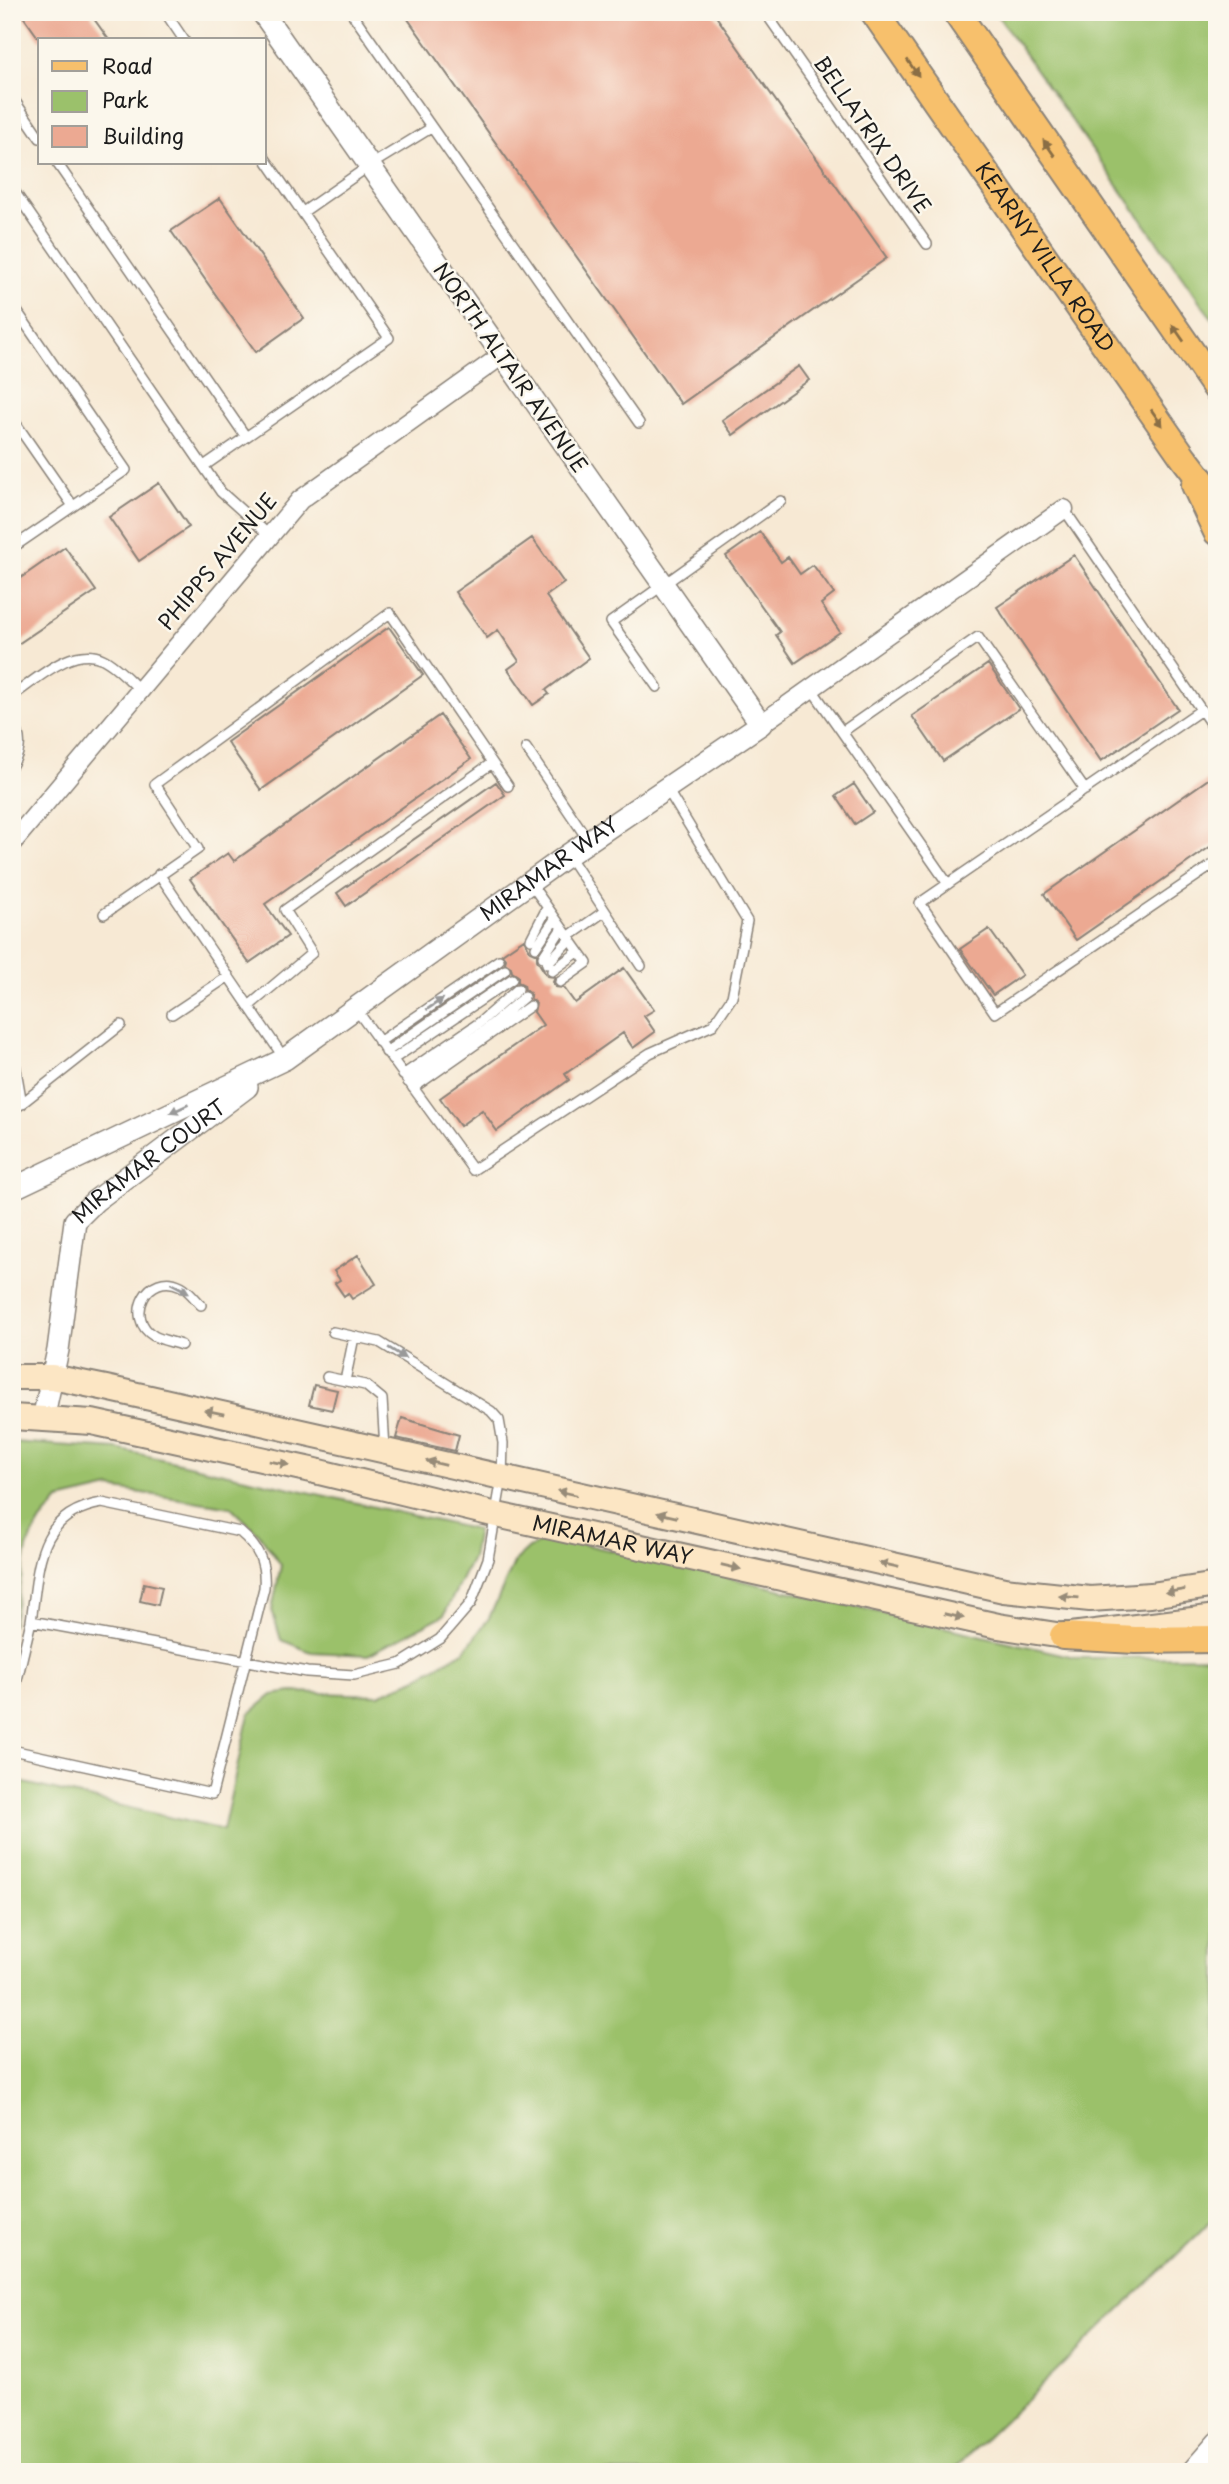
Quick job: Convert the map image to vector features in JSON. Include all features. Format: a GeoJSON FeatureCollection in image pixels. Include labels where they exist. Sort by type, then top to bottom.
{"type":"FeatureCollection","features":[{"type":"Feature","properties":{"kind":"main road","name":"KEARNY VILLA ROAD"},"geometry":{"type":"LineString","coordinates":[[874,12],[1184,458],[1217,501]]}},
{"type":"Feature","properties":{"kind":"main road"},"geometry":{"type":"LineString","coordinates":[[956,12],[1217,390]]}},
{"type":"Feature","properties":{"kind":"main road"},"geometry":{"type":"LineString","coordinates":[[1184,458],[1217,532]]}},
{"type":"Feature","properties":{"kind":"main road","name":"MIRAMAR WAY"},"geometry":{"type":"LineString","coordinates":[[12,1377],[52,1377],[1004,1590],[1090,1599],[1151,1595],[1217,1585]]}},
{"type":"Feature","properties":{"kind":"main road","name":"MIRAMAR WAY"},"geometry":{"type":"LineString","coordinates":[[12,1418],[92,1422],[311,1469],[498,1515],[998,1626],[1063,1636],[1217,1616]]}},
{"type":"Feature","properties":{"kind":"main road"},"geometry":{"type":"LineString","coordinates":[[1063,1636],[1135,1640],[1217,1639]]}},
{"type":"Feature","properties":{"kind":"street","name":"NORTH ALTAIR AVENUE"},"geometry":{"type":"LineString","coordinates":[[262,12],[761,723]]}},
{"type":"Feature","properties":{"kind":"street","name":"PHIPPS AVENUE"},"geometry":{"type":"LineString","coordinates":[[12,843],[300,500],[501,356]]}},
{"type":"Feature","properties":{"kind":"street","name":"MIRAMAR WAY"},"geometry":{"type":"LineString","coordinates":[[12,1189],[285,1059],[589,840],[761,723],[1064,509]]}},
{"type":"Feature","properties":{"kind":"street","name":"MIRAMAR COURT"},"geometry":{"type":"LineString","coordinates":[[43,1419],[58,1350],[75,1220],[95,1201],[285,1059]]}},
{"type":"Feature","properties":{"kind":"street"},"geometry":{"type":"LineString","coordinates":[[1191,2472],[1217,2441]]}},
{"type":"Feature","properties":{"kind":"lane"},"geometry":{"type":"LineString","coordinates":[[165,12],[183,38]]}},
{"type":"Feature","properties":{"kind":"lane"},"geometry":{"type":"LineString","coordinates":[[351,12],[639,423]]}},
{"type":"Feature","properties":{"kind":"lane","name":"BELLATRIX DRIVE"},"geometry":{"type":"LineString","coordinates":[[765,12],[927,244]]}},
{"type":"Feature","properties":{"kind":"lane"},"geometry":{"type":"LineString","coordinates":[[12,97],[38,135]]}},
{"type":"Feature","properties":{"kind":"lane"},"geometry":{"type":"LineString","coordinates":[[303,212],[430,128]]}},
{"type":"Feature","properties":{"kind":"lane"},"geometry":{"type":"LineString","coordinates":[[204,466],[389,338],[266,160]]}},
{"type":"Feature","properties":{"kind":"lane"},"geometry":{"type":"LineString","coordinates":[[58,164],[246,437]]}},
{"type":"Feature","properties":{"kind":"lane"},"geometry":{"type":"LineString","coordinates":[[12,188],[221,492],[270,536]]}},
{"type":"Feature","properties":{"kind":"lane"},"geometry":{"type":"LineString","coordinates":[[12,304],[127,470],[12,548]]}},
{"type":"Feature","properties":{"kind":"lane"},"geometry":{"type":"LineString","coordinates":[[12,418],[73,506]]}},
{"type":"Feature","properties":{"kind":"lane"},"geometry":{"type":"LineString","coordinates":[[657,687],[611,622],[781,501]]}},
{"type":"Feature","properties":{"kind":"lane"},"geometry":{"type":"LineString","coordinates":[[1064,509],[1217,733]]}},
{"type":"Feature","properties":{"kind":"lane"},"geometry":{"type":"LineString","coordinates":[[104,914],[198,849],[155,784],[390,613],[508,786]]}},
{"type":"Feature","properties":{"kind":"lane"},"geometry":{"type":"LineString","coordinates":[[842,732],[978,637],[1085,790]]}},
{"type":"Feature","properties":{"kind":"lane"},"geometry":{"type":"LineString","coordinates":[[12,696],[69,658],[82,654],[106,660],[141,690]]}},
{"type":"Feature","properties":{"kind":"lane"},"geometry":{"type":"LineString","coordinates":[[811,688],[948,884]]}},
{"type":"Feature","properties":{"kind":"lane"},"geometry":{"type":"LineString","coordinates":[[1201,710],[920,903],[995,1013],[1217,862]]}},
{"type":"Feature","properties":{"kind":"lane"},"geometry":{"type":"LineString","coordinates":[[12,721],[19,734],[20,745],[19,755],[12,765]]}},
{"type":"Feature","properties":{"kind":"lane"},"geometry":{"type":"LineString","coordinates":[[526,748],[589,840]]}},
{"type":"Feature","properties":{"kind":"lane"},"geometry":{"type":"LineString","coordinates":[[249,1006],[312,953],[285,909],[492,763]]}},
{"type":"Feature","properties":{"kind":"lane"},"geometry":{"type":"LineString","coordinates":[[356,1009],[473,1170],[650,1053],[713,1025],[732,997],[747,921],[666,788]]}},
{"type":"Feature","properties":{"kind":"lane"},"geometry":{"type":"LineString","coordinates":[[568,855],[640,966]]}},
{"type":"Feature","properties":{"kind":"lane"},"geometry":{"type":"LineString","coordinates":[[159,874],[285,1059]]}},
{"type":"Feature","properties":{"kind":"lane"},"geometry":{"type":"LineString","coordinates":[[530,882],[587,963],[560,982]]}},
{"type":"Feature","properties":{"kind":"lane"},"geometry":{"type":"LineString","coordinates":[[547,908],[534,943],[555,919]]}},
{"type":"Feature","properties":{"kind":"lane"},"geometry":{"type":"LineString","coordinates":[[578,951],[548,964],[567,935],[605,911]]}},
{"type":"Feature","properties":{"kind":"lane"},"geometry":{"type":"LineString","coordinates":[[379,1042],[499,960]]}},
{"type":"Feature","properties":{"kind":"lane"},"geometry":{"type":"LineString","coordinates":[[389,1056],[505,970]]}},
{"type":"Feature","properties":{"kind":"lane"},"geometry":{"type":"LineString","coordinates":[[172,1014],[229,976]]}},
{"type":"Feature","properties":{"kind":"lane"},"geometry":{"type":"LineString","coordinates":[[389,1056],[512,979]]}},
{"type":"Feature","properties":{"kind":"lane"},"geometry":{"type":"LineString","coordinates":[[408,1082],[485,1030],[521,993]]}},
{"type":"Feature","properties":{"kind":"lane"},"geometry":{"type":"LineString","coordinates":[[408,1082],[530,1006]]}},
{"type":"Feature","properties":{"kind":"lane"},"geometry":{"type":"LineString","coordinates":[[12,1111],[121,1025]]}},
{"type":"Feature","properties":{"kind":"lane"},"geometry":{"type":"LineString","coordinates":[[12,1047],[22,1104]]}},
{"type":"Feature","properties":{"kind":"lane"},"geometry":{"type":"LineString","coordinates":[[181,1345],[154,1336],[142,1325],[139,1310],[142,1299],[155,1285],[170,1282],[182,1286],[201,1305]]}},
{"type":"Feature","properties":{"kind":"lane"},"geometry":{"type":"LineString","coordinates":[[31,1621],[307,1672],[354,1675],[400,1664],[440,1639],[471,1603],[488,1559],[498,1515],[502,1478],[503,1434],[499,1420],[491,1411],[379,1342],[332,1332]]}},
{"type":"Feature","properties":{"kind":"lane"},"geometry":{"type":"LineString","coordinates":[[345,1381],[354,1337]]}},
{"type":"Feature","properties":{"kind":"lane"},"geometry":{"type":"LineString","coordinates":[[327,1377],[365,1385],[383,1399],[385,1450]]}},
{"type":"Feature","properties":{"kind":"lane"},"geometry":{"type":"LineString","coordinates":[[12,1701],[31,1621],[45,1540],[55,1525],[68,1513],[84,1506],[102,1503],[240,1532],[253,1543],[261,1556],[265,1572],[264,1588],[212,1794],[12,1749]]}},
{"type":"Feature","properties":{"kind":"green space"},"geometry":{"type":"Polygon","coordinates":[[[995,12],[1217,12],[1217,324],[1205,309],[995,12]]]}},
{"type":"Feature","properties":{"kind":"green space"},"geometry":{"type":"Polygon","coordinates":[[[12,1442],[117,1449],[477,1530],[472,1558],[444,1615],[368,1655],[311,1652],[281,1640],[272,1610],[281,1565],[259,1534],[231,1507],[110,1488],[59,1500],[41,1521],[28,1544],[12,1626],[12,1442]]]}},
{"type":"Feature","properties":{"kind":"green space"},"geometry":{"type":"Polygon","coordinates":[[[552,1537],[1079,1658],[1217,1657],[1217,2216],[951,2472],[12,2472],[12,1780],[223,1830],[249,1714],[272,1695],[292,1692],[379,1695],[415,1679],[465,1650],[489,1618],[515,1561],[529,1548],[552,1537]]]}},
{"type":"Feature","properties":{"kind":"building"},"geometry":{"type":"Polygon","coordinates":[[[20,12],[89,12],[108,38],[39,38],[20,12]]]}},
{"type":"Feature","properties":{"kind":"building"},"geometry":{"type":"Polygon","coordinates":[[[403,12],[713,12],[887,258],[681,404],[403,12]]]}},
{"type":"Feature","properties":{"kind":"building"},"geometry":{"type":"Polygon","coordinates":[[[220,198],[304,318],[256,352],[171,231],[220,198]]]}},
{"type":"Feature","properties":{"kind":"building"},"geometry":{"type":"Polygon","coordinates":[[[799,366],[809,380],[733,435],[722,420],[799,366]]]}},
{"type":"Feature","properties":{"kind":"building"},"geometry":{"type":"Polygon","coordinates":[[[159,483],[189,527],[139,561],[109,517],[159,483]]]}},
{"type":"Feature","properties":{"kind":"building"},"geometry":{"type":"Polygon","coordinates":[[[760,532],[781,562],[788,557],[800,574],[813,565],[834,594],[821,604],[840,632],[795,663],[776,635],[780,632],[726,556],[760,532]]]}},
{"type":"Feature","properties":{"kind":"building"},"geometry":{"type":"Polygon","coordinates":[[[532,538],[564,583],[546,596],[589,658],[546,690],[549,694],[533,705],[508,669],[519,661],[498,630],[487,638],[455,592],[532,538]]]}},
{"type":"Feature","properties":{"kind":"building"},"geometry":{"type":"Polygon","coordinates":[[[65,547],[96,591],[12,648],[12,584],[65,547]]]}},
{"type":"Feature","properties":{"kind":"building"},"geometry":{"type":"Polygon","coordinates":[[[1074,555],[1178,709],[1101,761],[997,607],[1074,555]]]}},
{"type":"Feature","properties":{"kind":"building"},"geometry":{"type":"Polygon","coordinates":[[[389,627],[423,675],[261,790],[227,742],[389,627]]]}},
{"type":"Feature","properties":{"kind":"building"},"geometry":{"type":"Polygon","coordinates":[[[988,664],[1019,709],[943,761],[912,716],[988,664]]]}},
{"type":"Feature","properties":{"kind":"building"},"geometry":{"type":"Polygon","coordinates":[[[440,715],[471,759],[265,904],[288,936],[249,963],[190,879],[228,853],[234,861],[440,715]]]}},
{"type":"Feature","properties":{"kind":"building"},"geometry":{"type":"Polygon","coordinates":[[[1217,773],[1217,842],[1076,940],[1044,894],[1217,773]]]}},
{"type":"Feature","properties":{"kind":"building"},"geometry":{"type":"Polygon","coordinates":[[[496,782],[505,795],[346,906],[337,893],[496,782]]]}},
{"type":"Feature","properties":{"kind":"building"},"geometry":{"type":"Polygon","coordinates":[[[854,784],[873,812],[855,824],[836,796],[854,784]]]}},
{"type":"Feature","properties":{"kind":"building"},"geometry":{"type":"Polygon","coordinates":[[[989,929],[1022,975],[993,995],[960,949],[989,929]]]}},
{"type":"Feature","properties":{"kind":"building"},"geometry":{"type":"Polygon","coordinates":[[[524,939],[530,951],[537,954],[537,960],[547,976],[555,977],[555,987],[564,988],[575,1003],[624,968],[654,1010],[644,1016],[655,1032],[633,1048],[623,1033],[565,1074],[569,1080],[497,1131],[482,1110],[460,1126],[440,1098],[543,1025],[534,1012],[536,1003],[524,985],[518,982],[518,976],[505,963],[506,959],[502,954],[524,939]]]}},
{"type":"Feature","properties":{"kind":"building"},"geometry":{"type":"Polygon","coordinates":[[[358,1255],[376,1284],[352,1299],[348,1293],[344,1296],[335,1283],[340,1280],[334,1271],[358,1255]]]}},
{"type":"Feature","properties":{"kind":"building"},"geometry":{"type":"Polygon","coordinates":[[[314,1385],[337,1390],[332,1410],[309,1405],[314,1385]]]}},
{"type":"Feature","properties":{"kind":"building"},"geometry":{"type":"Polygon","coordinates":[[[402,1418],[459,1435],[455,1451],[396,1438],[402,1418]]]}},
{"type":"Feature","properties":{"kind":"building"},"geometry":{"type":"Polygon","coordinates":[[[144,1583],[162,1587],[158,1605],[140,1601],[144,1583]]]}}]}
